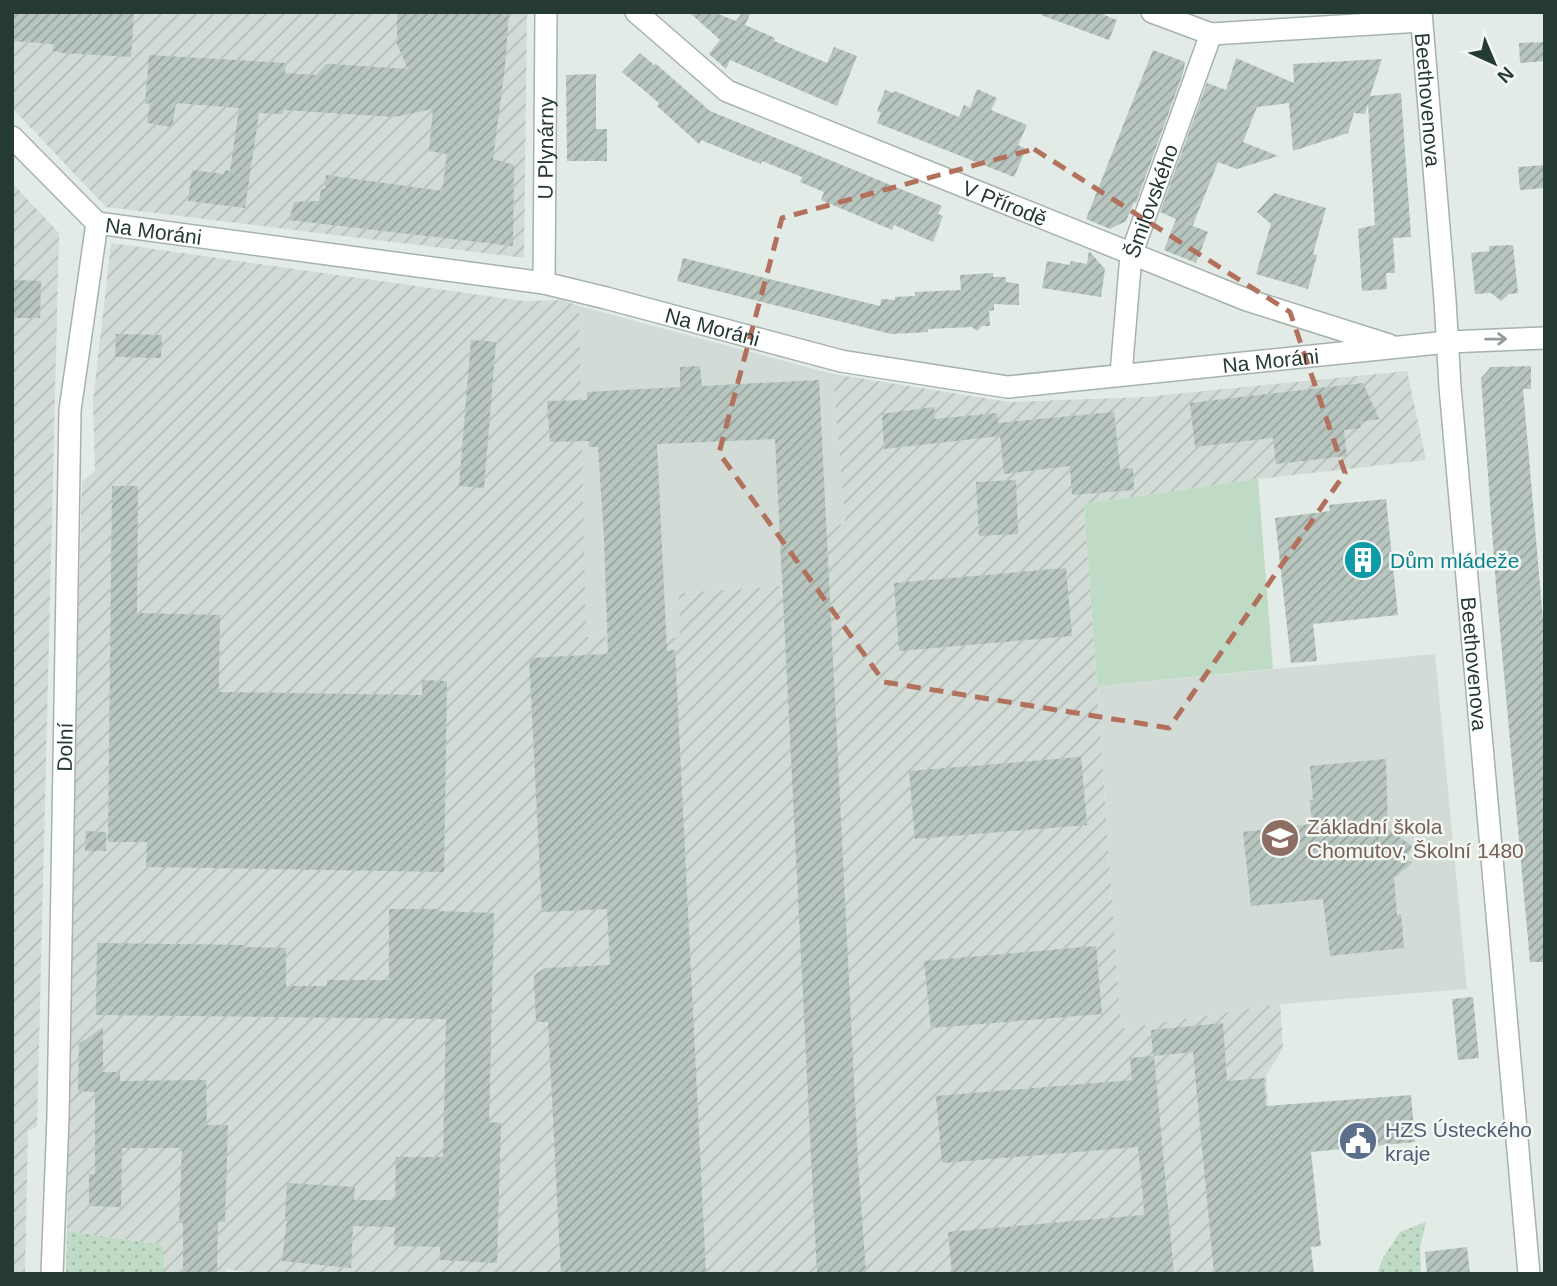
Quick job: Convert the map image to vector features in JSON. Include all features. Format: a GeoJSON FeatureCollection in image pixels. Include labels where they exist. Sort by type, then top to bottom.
{"type":"FeatureCollection","features":[{"type":"Feature","properties":{"kind":"street","name":"U Plynárny"},"geometry":{"type":"LineString","coordinates":[[544,284],[546,12]]}},
{"type":"Feature","properties":{"kind":"street","name":"V Přírodě"},"geometry":{"type":"LineString","coordinates":[[636,12],[727,91],[1247,300],[1397,348]]}},
{"type":"Feature","properties":{"kind":"street"},"geometry":{"type":"LineString","coordinates":[[1152,12],[1211,34],[1421,17]]}},
{"type":"Feature","properties":{"kind":"street","name":"Beethovenova"},"geometry":{"type":"LineString","coordinates":[[1421,17],[1450,387],[1529,1274]]}},
{"type":"Feature","properties":{"kind":"street","name":"Šmilovského"},"geometry":{"type":"LineString","coordinates":[[1121,374],[1131,255],[1211,34]]}},
{"type":"Feature","properties":{"kind":"street","name":"Na Moráni"},"geometry":{"type":"LineString","coordinates":[[12,138],[97,223],[544,284],[854,363],[1008,387],[1448,342],[1545,338]]}},
{"type":"Feature","properties":{"kind":"street","name":"Dolní"},"geometry":{"type":"LineString","coordinates":[[52,1274],[59,1103],[70,410],[97,223]]}},
{"type":"Feature","properties":{"kind":"highlighted area"},"geometry":{"type":"Polygon","coordinates":[[[1034,149],[1290,312],[1345,473],[1169,728],[884,682],[719,453],[782,218],[1034,149]]]}},
{"type":"Feature","properties":{"kind":"shaded area"},"geometry":{"type":"Polygon","coordinates":[[[12,12],[527,12],[524,258],[106,207],[12,108],[12,12]]]}},
{"type":"Feature","properties":{"kind":"shaded area"},"geometry":{"type":"Polygon","coordinates":[[[12,183],[59,233],[37,1127],[28,1131],[25,1274],[12,1274],[12,183]]]}},
{"type":"Feature","properties":{"kind":"shaded area"},"geometry":{"type":"Polygon","coordinates":[[[111,243],[523,301],[563,300],[579,306],[586,637],[680,638],[679,593],[782,586],[779,531],[827,529],[845,523],[833,374],[1009,402],[1144,397],[1407,371],[1426,460],[1258,479],[1084,504],[1121,1029],[1280,1004],[1283,1048],[1266,1076],[1268,1105],[1227,1109],[1241,1274],[262,1274],[226,1269],[226,1274],[164,1274],[162,1245],[67,1231],[73,815],[82,482],[95,471],[93,401],[111,243]]]}},
{"type":"Feature","properties":{"kind":"shaded area"},"geometry":{"type":"Polygon","coordinates":[[[579,306],[833,374],[845,523],[827,529],[780,531],[783,586],[679,593],[681,638],[585,637],[579,306]]]}},
{"type":"Feature","properties":{"kind":"shaded area","name":"Základní škola Chomutov, Školní 1480"},"geometry":{"type":"Polygon","coordinates":[[[1435,654],[1467,989],[1280,1004],[1121,1029],[1097,686],[1435,654]]]}},
{"type":"Feature","properties":{"kind":"green space"},"geometry":{"type":"Polygon","coordinates":[[[1258,479],[1273,669],[1097,686],[1084,504],[1258,479]]]}},
{"type":"Feature","properties":{"kind":"green space"},"geometry":{"type":"Polygon","coordinates":[[[1426,1222],[1420,1247],[1421,1274],[1377,1274],[1383,1258],[1400,1232],[1426,1222]]]}},
{"type":"Feature","properties":{"kind":"green space"},"geometry":{"type":"Polygon","coordinates":[[[67,1231],[163,1245],[164,1274],[66,1274],[67,1231]]]}},
{"type":"Feature","properties":{"kind":"building"},"geometry":{"type":"Polygon","coordinates":[[[12,12],[134,12],[131,57],[63,53],[53,51],[53,44],[12,41],[12,12]]]}},
{"type":"Feature","properties":{"kind":"building"},"geometry":{"type":"Polygon","coordinates":[[[397,12],[509,12],[493,159],[514,165],[513,246],[289,220],[294,202],[319,201],[321,189],[325,189],[326,175],[442,191],[447,154],[429,151],[433,109],[394,117],[283,110],[283,114],[259,113],[245,208],[188,201],[192,170],[224,174],[225,170],[230,171],[239,108],[176,103],[172,127],[147,123],[150,103],[145,104],[149,55],[286,63],[285,73],[316,75],[326,64],[408,69],[397,44],[397,12]]]}},
{"type":"Feature","properties":{"kind":"building"},"geometry":{"type":"Polygon","coordinates":[[[689,12],[713,12],[736,21],[743,12],[751,12],[745,25],[775,38],[774,41],[827,63],[834,47],[857,56],[837,106],[730,60],[726,69],[709,54],[720,40],[689,12]]]}},
{"type":"Feature","properties":{"kind":"building"},"geometry":{"type":"Polygon","coordinates":[[[1042,12],[1097,12],[1117,20],[1109,40],[1041,15],[1042,12]]]}},
{"type":"Feature","properties":{"kind":"building"},"geometry":{"type":"Polygon","coordinates":[[[1545,42],[1545,61],[1520,63],[1519,43],[1545,42]]]}},
{"type":"Feature","properties":{"kind":"building"},"geometry":{"type":"Polygon","coordinates":[[[1153,50],[1185,62],[1183,73],[1136,203],[1134,202],[1126,221],[1110,229],[1086,219],[1153,50]]]}},
{"type":"Feature","properties":{"kind":"building"},"geometry":{"type":"Polygon","coordinates":[[[640,53],[710,111],[942,206],[938,214],[943,216],[933,242],[894,225],[892,230],[821,200],[824,192],[800,182],[802,177],[701,140],[699,144],[657,106],[659,103],[622,72],[640,53]]]}},
{"type":"Feature","properties":{"kind":"building"},"geometry":{"type":"Polygon","coordinates":[[[1236,58],[1294,83],[1293,64],[1382,59],[1370,96],[1401,93],[1411,237],[1393,238],[1395,273],[1386,273],[1387,289],[1362,291],[1358,229],[1375,225],[1368,104],[1365,114],[1354,113],[1348,133],[1293,151],[1289,103],[1257,107],[1243,142],[1278,156],[1237,169],[1218,162],[1193,225],[1184,222],[1208,232],[1196,263],[1164,250],[1176,219],[1160,212],[1207,83],[1226,90],[1236,58]]]}},
{"type":"Feature","properties":{"kind":"building"},"geometry":{"type":"Polygon","coordinates":[[[596,74],[596,129],[607,129],[607,161],[567,161],[566,75],[596,74]]]}},
{"type":"Feature","properties":{"kind":"building"},"geometry":{"type":"Polygon","coordinates":[[[977,89],[997,98],[991,110],[1027,125],[1018,145],[1026,149],[1014,177],[877,123],[881,113],[877,111],[885,90],[895,91],[959,117],[964,105],[970,108],[977,89]]]}},
{"type":"Feature","properties":{"kind":"building"},"geometry":{"type":"Polygon","coordinates":[[[1545,165],[1545,188],[1520,190],[1518,167],[1545,165]]]}},
{"type":"Feature","properties":{"kind":"building"},"geometry":{"type":"Polygon","coordinates":[[[1274,193],[1326,208],[1313,254],[1317,255],[1308,289],[1256,274],[1271,224],[1257,212],[1274,193]]]}},
{"type":"Feature","properties":{"kind":"building"},"geometry":{"type":"Polygon","coordinates":[[[1513,245],[1518,293],[1509,294],[1501,301],[1491,293],[1475,294],[1471,253],[1489,251],[1489,246],[1513,245]]]}},
{"type":"Feature","properties":{"kind":"building"},"geometry":{"type":"Polygon","coordinates":[[[1089,251],[1105,269],[1101,297],[1042,288],[1047,261],[1070,265],[1071,261],[1087,264],[1089,251]]]}},
{"type":"Feature","properties":{"kind":"building"},"geometry":{"type":"Polygon","coordinates":[[[683,258],[880,306],[881,299],[895,300],[895,297],[915,296],[915,292],[961,290],[960,275],[993,273],[993,277],[1006,277],[1006,282],[1019,284],[1019,305],[994,304],[994,310],[989,311],[990,326],[982,326],[977,331],[972,327],[891,334],[677,281],[683,258]]]}},
{"type":"Feature","properties":{"kind":"building"},"geometry":{"type":"Polygon","coordinates":[[[12,280],[41,281],[40,318],[12,318],[12,280]]]}},
{"type":"Feature","properties":{"kind":"building"},"geometry":{"type":"Polygon","coordinates":[[[116,334],[162,335],[161,358],[115,357],[116,334]]]}},
{"type":"Feature","properties":{"kind":"building"},"geometry":{"type":"Polygon","coordinates":[[[471,340],[496,342],[484,488],[459,486],[471,340]]]}},
{"type":"Feature","properties":{"kind":"building"},"geometry":{"type":"Polygon","coordinates":[[[700,366],[702,386],[819,380],[858,1162],[866,1274],[817,1274],[775,439],[657,444],[667,651],[675,650],[706,1274],[561,1274],[548,1022],[536,1022],[534,980],[535,975],[545,968],[610,965],[607,909],[542,912],[529,658],[608,654],[598,447],[589,447],[589,441],[550,442],[547,401],[587,400],[587,392],[680,387],[680,367],[700,366]]]}},
{"type":"Feature","properties":{"kind":"building"},"geometry":{"type":"Polygon","coordinates":[[[1531,366],[1531,389],[1523,389],[1545,643],[1545,962],[1530,962],[1496,586],[1481,378],[1491,367],[1531,366]]]}},
{"type":"Feature","properties":{"kind":"building"},"geometry":{"type":"Polygon","coordinates":[[[1363,383],[1379,419],[1360,422],[1361,428],[1344,430],[1347,456],[1276,464],[1273,438],[1195,447],[1190,403],[1363,383]]]}},
{"type":"Feature","properties":{"kind":"building"},"geometry":{"type":"Polygon","coordinates":[[[934,407],[935,419],[997,413],[998,423],[1114,412],[1120,469],[1133,468],[1134,490],[1072,495],[1070,466],[1004,474],[1000,436],[884,449],[882,414],[934,407]]]}},
{"type":"Feature","properties":{"kind":"building"},"geometry":{"type":"Polygon","coordinates":[[[1016,480],[1018,534],[979,536],[976,482],[1016,480]]]}},
{"type":"Feature","properties":{"kind":"building"},"geometry":{"type":"Polygon","coordinates":[[[112,486],[138,486],[137,613],[220,615],[219,692],[422,695],[422,680],[447,681],[444,872],[146,867],[147,842],[108,842],[112,486]]]}},
{"type":"Feature","properties":{"kind":"building"},"geometry":{"type":"Polygon","coordinates":[[[1386,499],[1398,615],[1313,624],[1317,661],[1291,663],[1275,518],[1330,511],[1329,505],[1386,499]]]}},
{"type":"Feature","properties":{"kind":"building"},"geometry":{"type":"Polygon","coordinates":[[[1066,568],[1072,636],[899,651],[894,583],[1066,568]]]}},
{"type":"Feature","properties":{"kind":"building"},"geometry":{"type":"Polygon","coordinates":[[[1081,757],[1087,825],[915,839],[909,771],[1081,757]]]}},
{"type":"Feature","properties":{"kind":"building"},"geometry":{"type":"Polygon","coordinates":[[[1386,759],[1388,829],[1412,846],[1405,860],[1413,862],[1394,878],[1397,915],[1401,914],[1404,948],[1330,956],[1323,899],[1251,906],[1243,832],[1312,824],[1310,766],[1386,759]]]}},
{"type":"Feature","properties":{"kind":"building"},"geometry":{"type":"Polygon","coordinates":[[[86,831],[106,832],[106,851],[85,851],[86,831]]]}},
{"type":"Feature","properties":{"kind":"building"},"geometry":{"type":"Polygon","coordinates":[[[389,909],[494,913],[489,1122],[501,1123],[497,1263],[440,1260],[440,1247],[394,1246],[395,1227],[353,1226],[351,1268],[282,1261],[287,1217],[287,1183],[355,1187],[354,1200],[395,1200],[396,1157],[443,1157],[446,1019],[96,1015],[97,943],[286,948],[286,986],[327,986],[327,980],[389,980],[389,909]]]}},
{"type":"Feature","properties":{"kind":"building"},"geometry":{"type":"Polygon","coordinates":[[[1096,946],[1102,1014],[931,1028],[924,961],[1096,946]]]}},
{"type":"Feature","properties":{"kind":"building"},"geometry":{"type":"Polygon","coordinates":[[[1473,997],[1479,1058],[1458,1060],[1452,999],[1473,997]]]}},
{"type":"Feature","properties":{"kind":"building"},"geometry":{"type":"Polygon","coordinates":[[[1223,1023],[1227,1081],[1264,1078],[1266,1106],[1411,1095],[1415,1142],[1311,1152],[1321,1246],[1311,1247],[1314,1274],[1214,1274],[1193,1052],[1153,1056],[1151,1030],[1223,1023]]]}},
{"type":"Feature","properties":{"kind":"building"},"geometry":{"type":"Polygon","coordinates":[[[103,1027],[103,1072],[120,1072],[120,1081],[206,1080],[207,1125],[228,1125],[225,1222],[218,1222],[217,1274],[183,1274],[183,1223],[179,1223],[182,1148],[122,1148],[121,1207],[89,1206],[89,1174],[95,1174],[95,1092],[78,1091],[79,1044],[103,1027]]]}},
{"type":"Feature","properties":{"kind":"building"},"geometry":{"type":"Polygon","coordinates":[[[1154,1056],[1174,1274],[952,1274],[948,1232],[1144,1215],[1143,1196],[1138,1147],[942,1163],[936,1096],[1132,1080],[1130,1058],[1154,1056]]]}},
{"type":"Feature","properties":{"kind":"building"},"geometry":{"type":"Polygon","coordinates":[[[1467,1247],[1470,1274],[1427,1274],[1425,1252],[1467,1247]]]}},
{"type":"Feature","properties":{"kind":"place","name":"Dům mládeže"},"geometry":{"type":"Point","coordinates":[1363,560]}},
{"type":"Feature","properties":{"kind":"place","name":"Základní škola Chomutov, Školní 1480"},"geometry":{"type":"Point","coordinates":[1280,838]}},
{"type":"Feature","properties":{"kind":"place","name":"HZS Ústeckého kraje"},"geometry":{"type":"Point","coordinates":[1358,1141]}}]}
